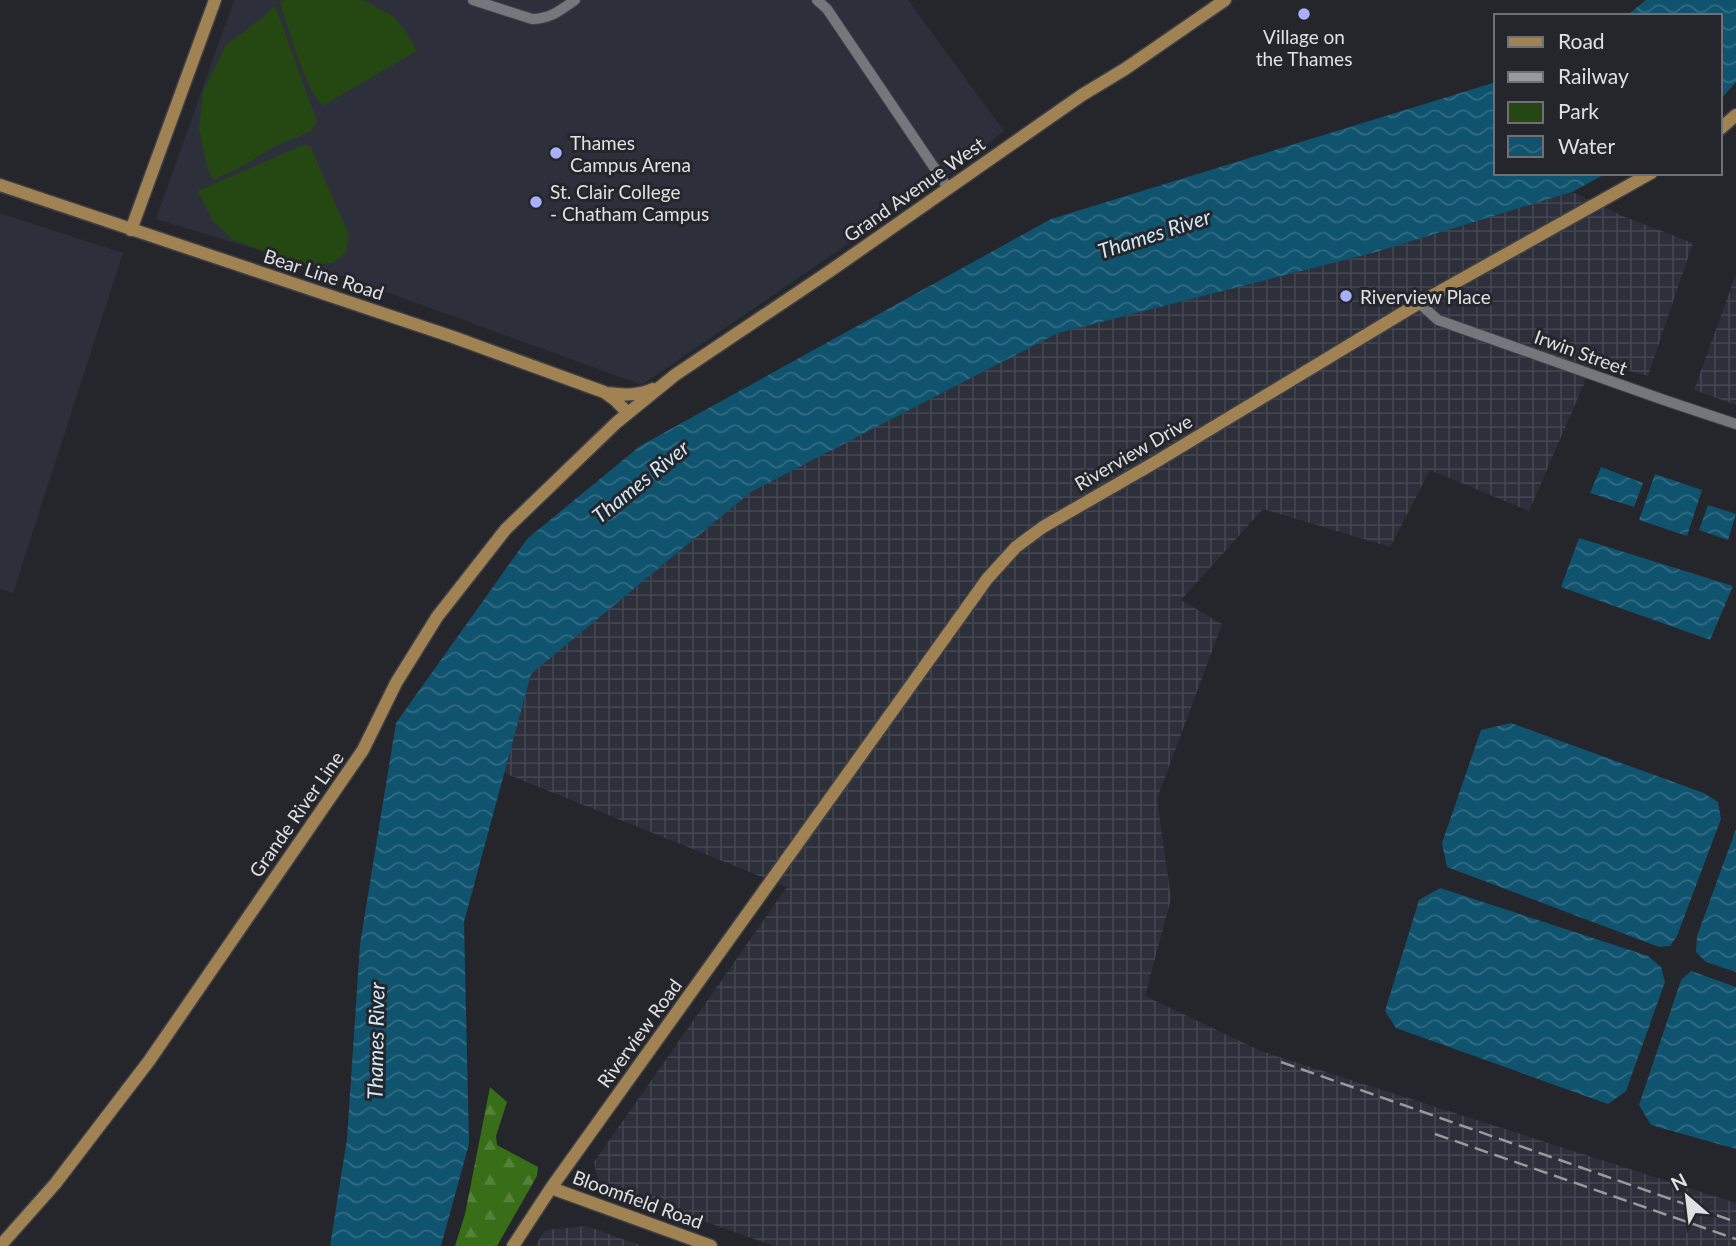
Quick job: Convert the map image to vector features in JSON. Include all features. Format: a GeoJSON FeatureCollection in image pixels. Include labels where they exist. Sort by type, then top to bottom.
{"type":"FeatureCollection","features":[{"type":"Feature","properties":{"kind":"main road"},"geometry":{"type":"LineString","coordinates":[[131,230],[215,0]]}},
{"type":"Feature","properties":{"kind":"main road","name":"Grand Avenue West"},"geometry":{"type":"LineString","coordinates":[[628,412],[1082,95],[1125,69],[1225,0]]}},
{"type":"Feature","properties":{"kind":"main road"},"geometry":{"type":"LineString","coordinates":[[1722,127],[1736,115]]}},
{"type":"Feature","properties":{"kind":"main road","name":"Riverview Drive"},"geometry":{"type":"LineString","coordinates":[[758,900],[987,579],[1021,542],[1419,303],[1647,175]]}},
{"type":"Feature","properties":{"kind":"main road","name":"Bear Line Road"},"geometry":{"type":"LineString","coordinates":[[0,185],[453,337],[604,392],[628,412]]}},
{"type":"Feature","properties":{"kind":"main road"},"geometry":{"type":"LineString","coordinates":[[604,392],[621,395],[642,394],[666,383]]}},
{"type":"Feature","properties":{"kind":"main road","name":"Grande River Line"},"geometry":{"type":"LineString","coordinates":[[0,1246],[55,1184],[149,1061],[363,750],[396,683],[437,617],[506,529],[628,412]]}},
{"type":"Feature","properties":{"kind":"main road","name":"Riverview Road"},"geometry":{"type":"LineString","coordinates":[[513,1246],[551,1188],[758,900]]}},
{"type":"Feature","properties":{"kind":"main road","name":"Bloomfield Road"},"geometry":{"type":"LineString","coordinates":[[551,1188],[711,1246]]}},
{"type":"Feature","properties":{"kind":"street"},"geometry":{"type":"LineString","coordinates":[[473,0],[539,19],[553,15],[575,0]]}},
{"type":"Feature","properties":{"kind":"street"},"geometry":{"type":"LineString","coordinates":[[817,0],[827,9],[948,188]]}},
{"type":"Feature","properties":{"kind":"street","name":"Irwin Street"},"geometry":{"type":"LineString","coordinates":[[1419,303],[1438,320],[1736,424]]}},
{"type":"Feature","properties":{"kind":"shaded area","name":"St. Clair College - Chatham Campus"},"geometry":{"type":"Polygon","coordinates":[[[234,0],[908,0],[1004,131],[934,185],[642,385],[334,273],[156,219],[234,0]]]}},
{"type":"Feature","properties":{"kind":"shaded area"},"geometry":{"type":"Polygon","coordinates":[[[1572,192],[1625,217],[1693,243],[1648,376],[1594,361],[1529,511],[1430,470],[1390,547],[1263,509],[1181,600],[1222,624],[1157,799],[1171,899],[1145,996],[1261,1051],[1736,1203],[1736,1246],[774,1246],[599,1184],[594,1162],[787,887],[504,773],[531,674],[751,492],[1058,333],[1376,252],[1572,192]]]}},
{"type":"Feature","properties":{"kind":"shaded area"},"geometry":{"type":"Polygon","coordinates":[[[0,213],[123,253],[13,593],[0,589],[0,213]]]}},
{"type":"Feature","properties":{"kind":"shaded area"},"geometry":{"type":"Polygon","coordinates":[[[1736,274],[1736,405],[1694,390],[1736,274]]]}},
{"type":"Feature","properties":{"kind":"shaded area"},"geometry":{"type":"Polygon","coordinates":[[[586,1226],[642,1246],[535,1246],[545,1230],[586,1226]]]}},
{"type":"Feature","properties":{"kind":"green space"},"geometry":{"type":"Polygon","coordinates":[[[364,0],[394,17],[417,51],[324,105],[311,88],[298,58],[280,2],[364,0]]]}},
{"type":"Feature","properties":{"kind":"green space"},"geometry":{"type":"Polygon","coordinates":[[[275,5],[317,122],[311,131],[270,149],[213,180],[207,166],[199,128],[203,92],[226,45],[275,5]]]}},
{"type":"Feature","properties":{"kind":"green space"},"geometry":{"type":"Polygon","coordinates":[[[303,145],[310,146],[349,235],[346,252],[333,263],[304,265],[233,240],[213,221],[198,191],[303,145]]]}},
{"type":"Feature","properties":{"kind":"green space"},"geometry":{"type":"Polygon","coordinates":[[[490,1087],[507,1102],[496,1136],[497,1145],[538,1167],[537,1176],[497,1246],[455,1246],[465,1214],[490,1087]]]}},
{"type":"Feature","properties":{"kind":"water"},"geometry":{"type":"Polygon","coordinates":[[[1646,0],[1736,0],[1736,82],[1722,98],[1722,14],[1628,14],[1646,0]]]}},
{"type":"Feature","properties":{"kind":"water","name":"Thames River"},"geometry":{"type":"Polygon","coordinates":[[[1494,83],[1494,175],[1603,175],[1572,192],[1376,252],[1058,333],[751,492],[531,674],[464,922],[469,1144],[441,1246],[330,1246],[347,1139],[360,944],[396,723],[527,539],[640,446],[1051,219],[1494,83]]]}},
{"type":"Feature","properties":{"kind":"water"},"geometry":{"type":"Polygon","coordinates":[[[1601,467],[1643,483],[1634,507],[1590,493],[1601,467]]]}},
{"type":"Feature","properties":{"kind":"water"},"geometry":{"type":"Polygon","coordinates":[[[1655,474],[1702,490],[1687,536],[1639,520],[1655,474]]]}},
{"type":"Feature","properties":{"kind":"water"},"geometry":{"type":"Polygon","coordinates":[[[1708,505],[1736,514],[1728,540],[1699,530],[1708,505]]]}},
{"type":"Feature","properties":{"kind":"water"},"geometry":{"type":"Polygon","coordinates":[[[1579,538],[1733,586],[1710,640],[1561,587],[1579,538]]]}},
{"type":"Feature","properties":{"kind":"water"},"geometry":{"type":"Polygon","coordinates":[[[1511,723],[1704,793],[1718,802],[1721,819],[1677,936],[1670,946],[1659,947],[1447,867],[1442,843],[1481,730],[1511,723]]]}},
{"type":"Feature","properties":{"kind":"water"},"geometry":{"type":"Polygon","coordinates":[[[1736,829],[1736,972],[1706,962],[1696,952],[1697,936],[1736,829]]]}},
{"type":"Feature","properties":{"kind":"water"},"geometry":{"type":"Polygon","coordinates":[[[1440,888],[1648,956],[1661,967],[1665,982],[1626,1091],[1608,1104],[1396,1028],[1385,1011],[1419,900],[1440,888]]]}},
{"type":"Feature","properties":{"kind":"water"},"geometry":{"type":"Polygon","coordinates":[[[1691,971],[1736,987],[1736,1149],[1651,1125],[1639,1105],[1681,980],[1691,971]]]}},
{"type":"Feature","properties":{"kind":"railway"},"geometry":{"type":"LineString","coordinates":[[1281,1062],[1736,1222]]}},
{"type":"Feature","properties":{"kind":"railway"},"geometry":{"type":"LineString","coordinates":[[1435,1134],[1736,1239]]}},
{"type":"Feature","properties":{"kind":"place","name":"Village on the Thames"},"geometry":{"type":"Point","coordinates":[1304,14]}},
{"type":"Feature","properties":{"kind":"place","name":"Thames Campus Arena"},"geometry":{"type":"Point","coordinates":[556,153]}},
{"type":"Feature","properties":{"kind":"place","name":"St. Clair College - Chatham Campus"},"geometry":{"type":"Point","coordinates":[536,202]}},
{"type":"Feature","properties":{"kind":"place","name":"Riverview Place"},"geometry":{"type":"Point","coordinates":[1346,296]}}]}
